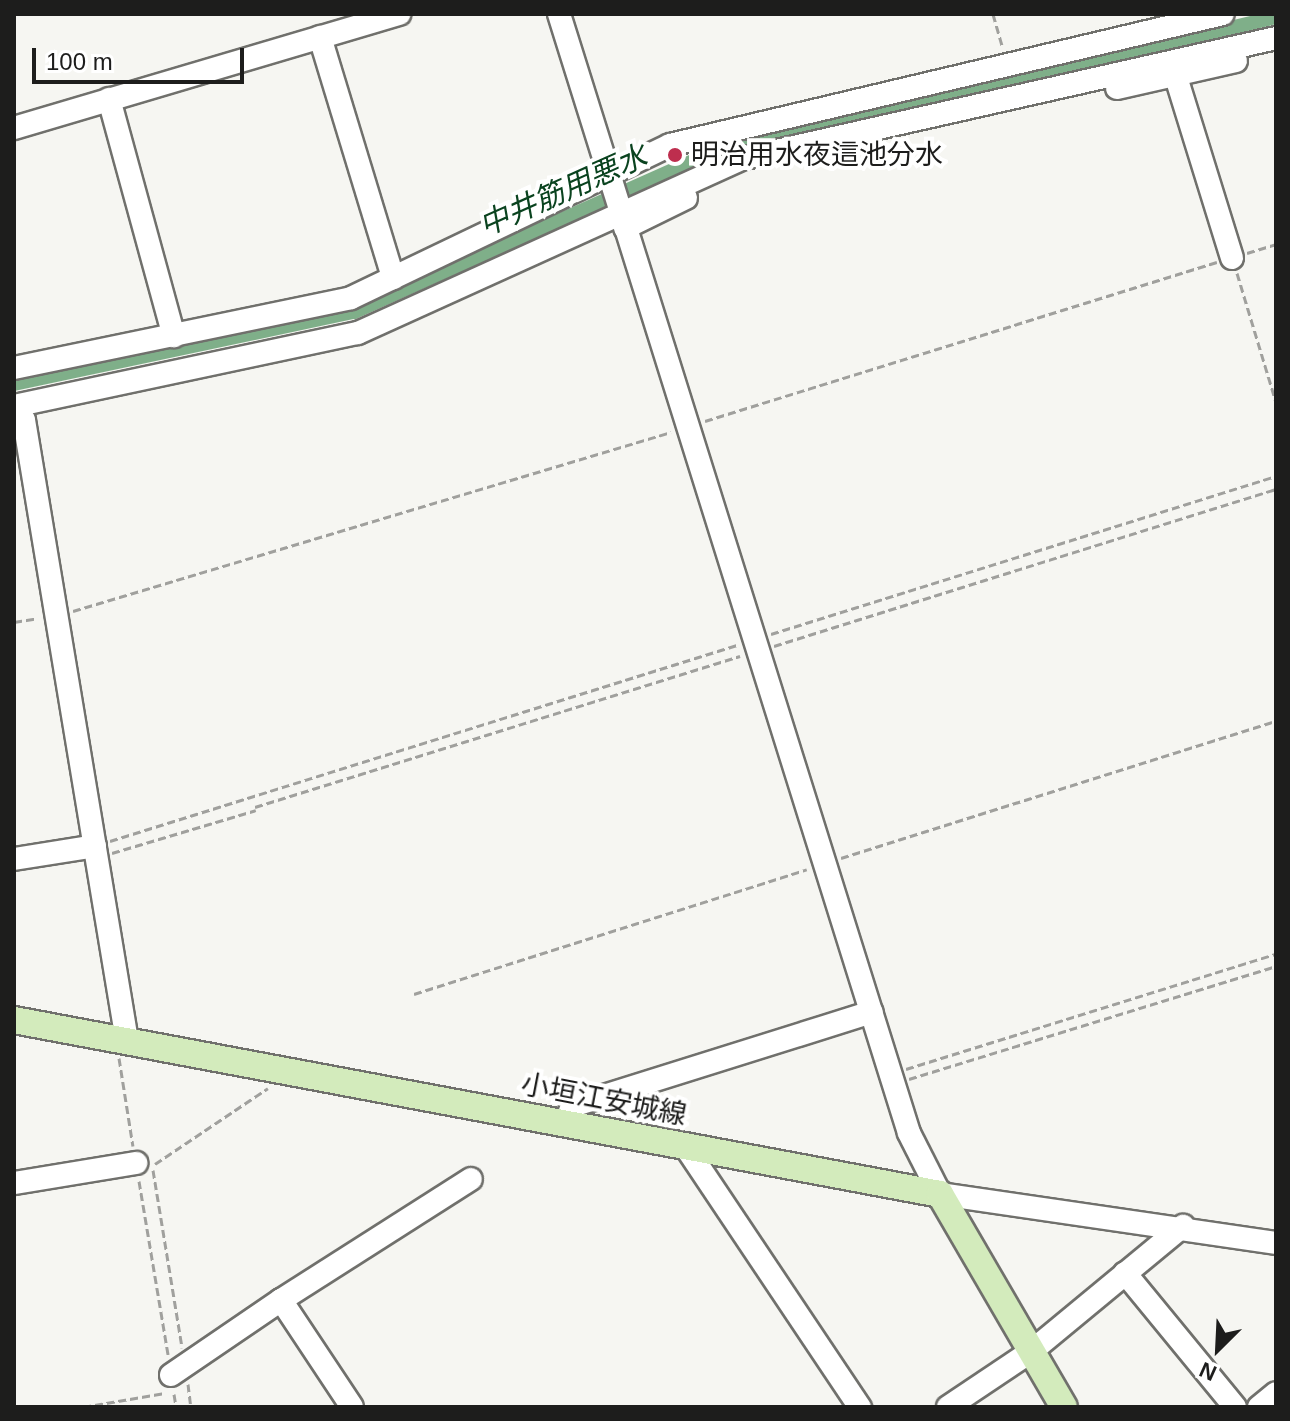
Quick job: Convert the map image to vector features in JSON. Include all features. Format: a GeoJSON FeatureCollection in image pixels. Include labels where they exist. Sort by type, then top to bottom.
{"type":"FeatureCollection","features":[{"type":"Feature","properties":{"kind":"main road","name":"小垣江安城線"},"geometry":{"type":"LineString","coordinates":[[14,1020],[687,1149],[940,1194]]}},
{"type":"Feature","properties":{"kind":"main road"},"geometry":{"type":"LineString","coordinates":[[940,1194],[1064,1407]]}},
{"type":"Feature","properties":{"kind":"street"},"geometry":{"type":"LineString","coordinates":[[14,128],[399,14]]}},
{"type":"Feature","properties":{"kind":"street"},"geometry":{"type":"LineString","coordinates":[[559,14],[893,1079],[940,1194],[1183,1226],[1276,1243]]}},
{"type":"Feature","properties":{"kind":"street"},"geometry":{"type":"LineString","coordinates":[[1169,51],[1223,14]]}},
{"type":"Feature","properties":{"kind":"street"},"geometry":{"type":"LineString","coordinates":[[326,36],[370,166],[361,173],[393,278]]}},
{"type":"Feature","properties":{"kind":"street"},"geometry":{"type":"LineString","coordinates":[[14,406],[358,333],[616,203],[670,145],[1009,67],[1276,38]]}},
{"type":"Feature","properties":{"kind":"street"},"geometry":{"type":"LineString","coordinates":[[1169,51],[1232,258]]}},
{"type":"Feature","properties":{"kind":"street"},"geometry":{"type":"LineString","coordinates":[[14,368],[351,298],[393,278],[741,159],[1169,51],[1276,51]]}},
{"type":"Feature","properties":{"kind":"street"},"geometry":{"type":"LineString","coordinates":[[109,99],[174,336]]}},
{"type":"Feature","properties":{"kind":"street"},"geometry":{"type":"LineString","coordinates":[[14,422],[24,420],[96,852],[122,1040]]}},
{"type":"Feature","properties":{"kind":"street"},"geometry":{"type":"LineString","coordinates":[[14,859],[96,852]]}},
{"type":"Feature","properties":{"kind":"street"},"geometry":{"type":"LineString","coordinates":[[565,1125],[874,1019]]}},
{"type":"Feature","properties":{"kind":"street"},"geometry":{"type":"LineString","coordinates":[[687,1149],[860,1407]]}},
{"type":"Feature","properties":{"kind":"street"},"geometry":{"type":"LineString","coordinates":[[14,1183],[136,1163]]}},
{"type":"Feature","properties":{"kind":"street"},"geometry":{"type":"LineString","coordinates":[[176,1377],[281,1300],[471,1179]]}},
{"type":"Feature","properties":{"kind":"street"},"geometry":{"type":"LineString","coordinates":[[948,1407],[1033,1350],[1183,1226]]}},
{"type":"Feature","properties":{"kind":"street"},"geometry":{"type":"LineString","coordinates":[[1125,1273],[1235,1407]]}},
{"type":"Feature","properties":{"kind":"street"},"geometry":{"type":"LineString","coordinates":[[281,1300],[352,1407]]}},
{"type":"Feature","properties":{"kind":"street"},"geometry":{"type":"LineString","coordinates":[[1259,1407],[1276,1393]]}},
{"type":"Feature","properties":{"kind":"path"},"geometry":{"type":"LineString","coordinates":[[993,14],[1009,67]]}},
{"type":"Feature","properties":{"kind":"path"},"geometry":{"type":"LineString","coordinates":[[14,622],[56,615],[211,575],[1276,244]]}},
{"type":"Feature","properties":{"kind":"path"},"geometry":{"type":"LineString","coordinates":[[1232,258],[1276,402]]}},
{"type":"Feature","properties":{"kind":"path"},"geometry":{"type":"LineString","coordinates":[[96,852],[755,639],[1276,476]]}},
{"type":"Feature","properties":{"kind":"path"},"geometry":{"type":"LineString","coordinates":[[414,994],[1276,721]]}},
{"type":"Feature","properties":{"kind":"path"},"geometry":{"type":"LineString","coordinates":[[96,852],[256,810]]}},
{"type":"Feature","properties":{"kind":"path"},"geometry":{"type":"LineString","coordinates":[[893,1079],[1276,954]]}},
{"type":"Feature","properties":{"kind":"path"},"geometry":{"type":"LineString","coordinates":[[893,1079],[1276,966]]}},
{"type":"Feature","properties":{"kind":"path"},"geometry":{"type":"LineString","coordinates":[[122,1040],[136,1163],[176,1377],[191,1407]]}},
{"type":"Feature","properties":{"kind":"path"},"geometry":{"type":"LineString","coordinates":[[176,1407],[176,1377],[153,1165],[291,1072]]}},
{"type":"Feature","properties":{"kind":"path"},"geometry":{"type":"LineString","coordinates":[[83,1407],[176,1377]]}},
{"type":"Feature","properties":{"kind":"waterway","name":"中井筋用悪水"},"geometry":{"type":"LineString","coordinates":[[14,384],[354,312],[714,152],[1276,17]]}},
{"type":"Feature","properties":{"kind":"place","name":"明治用水夜這池分水"},"geometry":{"type":"Point","coordinates":[675,155]}}]}
